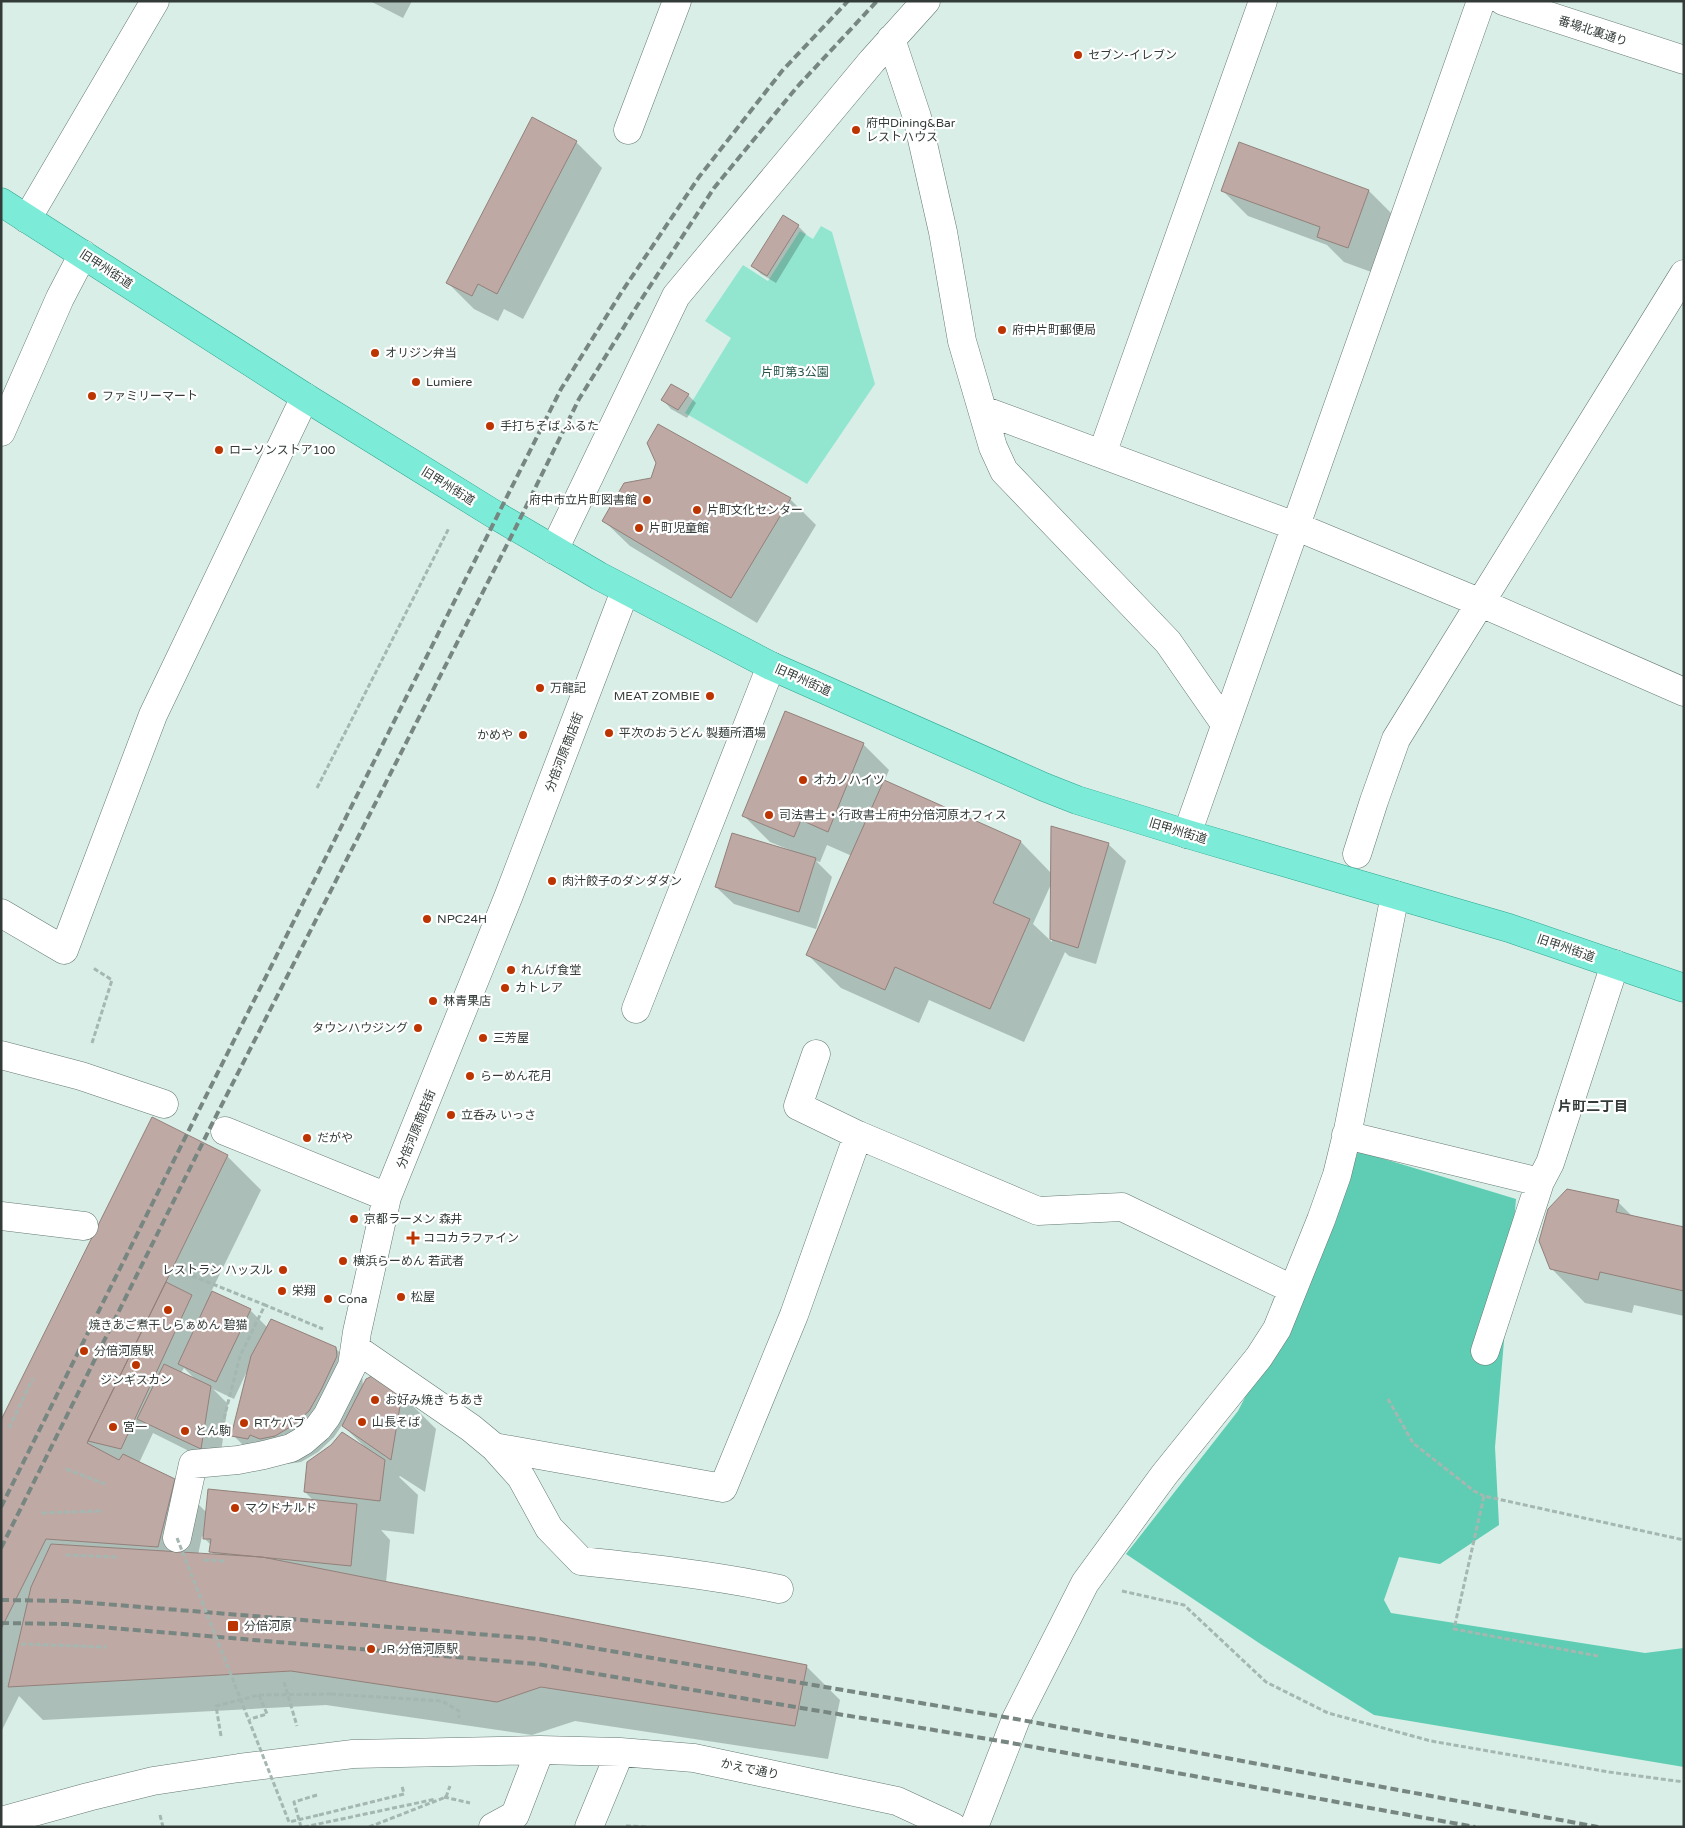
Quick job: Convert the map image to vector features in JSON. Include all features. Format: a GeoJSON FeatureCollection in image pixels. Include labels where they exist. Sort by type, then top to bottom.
{"type":"FeatureCollection","features":[{"type":"Feature","properties":{"kind":"main road","name":"旧甲州街道"},"geometry":{"type":"LineString","coordinates":[[1,202],[305,398],[554,550],[625,591],[770,666],[1077,800],[1509,928],[1684,988]]}},
{"type":"Feature","properties":{"kind":"street"},"geometry":{"type":"LineString","coordinates":[[27,219],[155,1]]}},
{"type":"Feature","properties":{"kind":"street"},"geometry":{"type":"LineString","coordinates":[[628,130],[677,1]]}},
{"type":"Feature","properties":{"kind":"street"},"geometry":{"type":"LineString","coordinates":[[554,550],[676,296],[891,38],[926,1]]}},
{"type":"Feature","properties":{"kind":"street"},"geometry":{"type":"LineString","coordinates":[[1102,454],[1263,1]]}},
{"type":"Feature","properties":{"kind":"street"},"geometry":{"type":"LineString","coordinates":[[1187,834],[1481,1]]}},
{"type":"Feature","properties":{"kind":"street","name":"番場北裏通り"},"geometry":{"type":"LineString","coordinates":[[1503,1],[1684,60]]}},
{"type":"Feature","properties":{"kind":"street"},"geometry":{"type":"LineString","coordinates":[[891,38],[917,117],[943,232],[962,341],[993,447],[1004,471],[1168,642],[1225,724]]}},
{"type":"Feature","properties":{"kind":"street"},"geometry":{"type":"LineString","coordinates":[[1,432],[60,298],[83,254]]}},
{"type":"Feature","properties":{"kind":"street"},"geometry":{"type":"LineString","coordinates":[[1357,854],[1396,739],[1684,274]]}},
{"type":"Feature","properties":{"kind":"street"},"geometry":{"type":"LineString","coordinates":[[1,912],[64,950],[153,715],[305,398]]}},
{"type":"Feature","properties":{"kind":"street"},"geometry":{"type":"LineString","coordinates":[[983,410],[1295,526],[1481,603],[1684,692]]}},
{"type":"Feature","properties":{"kind":"street","name":"分倍河原商店街"},"geometry":{"type":"LineString","coordinates":[[177,1538],[193,1464],[264,1455],[292,1448],[318,1428],[327,1416],[352,1366],[387,1197],[509,896],[625,591]]}},
{"type":"Feature","properties":{"kind":"street"},"geometry":{"type":"LineString","coordinates":[[636,1009],[770,666]]}},
{"type":"Feature","properties":{"kind":"street"},"geometry":{"type":"LineString","coordinates":[[974,1827],[1016,1719],[1085,1583],[1164,1475],[1259,1356],[1277,1329],[1337,1175],[1395,895]]}},
{"type":"Feature","properties":{"kind":"street"},"geometry":{"type":"LineString","coordinates":[[1485,1351],[1540,1182],[1550,1163],[1615,964]]}},
{"type":"Feature","properties":{"kind":"street"},"geometry":{"type":"LineString","coordinates":[[816,1054],[798,1106],[858,1135],[1038,1211],[1122,1207],[1292,1289]]}},
{"type":"Feature","properties":{"kind":"street"},"geometry":{"type":"LineString","coordinates":[[1,1055],[80,1076],[164,1104]]}},
{"type":"Feature","properties":{"kind":"street"},"geometry":{"type":"LineString","coordinates":[[225,1131],[387,1197]]}},
{"type":"Feature","properties":{"kind":"street"},"geometry":{"type":"LineString","coordinates":[[494,1447],[723,1488],[794,1315],[858,1135]]}},
{"type":"Feature","properties":{"kind":"street"},"geometry":{"type":"LineString","coordinates":[[1346,1135],[1540,1182]]}},
{"type":"Feature","properties":{"kind":"street"},"geometry":{"type":"LineString","coordinates":[[1,1216],[84,1226]]}},
{"type":"Feature","properties":{"kind":"street"},"geometry":{"type":"LineString","coordinates":[[355,1348],[471,1428],[494,1447],[521,1476],[549,1528],[581,1561],[662,1569],[779,1589]]}},
{"type":"Feature","properties":{"kind":"street"},"geometry":{"type":"LineString","coordinates":[[493,1827],[516,1815],[540,1750]]}},
{"type":"Feature","properties":{"kind":"street","name":"かえで通り"},"geometry":{"type":"LineString","coordinates":[[1,1821],[153,1781],[239,1768],[353,1754],[540,1750],[620,1752],[694,1758],[898,1801],[953,1827]]}},
{"type":"Feature","properties":{"kind":"street"},"geometry":{"type":"LineString","coordinates":[[589,1827],[620,1752]]}},
{"type":"Feature","properties":{"kind":"path"},"geometry":{"type":"LineString","coordinates":[[317,788],[465,496]]}},
{"type":"Feature","properties":{"kind":"path"},"geometry":{"type":"LineString","coordinates":[[64,950],[112,980],[80,1076]]}},
{"type":"Feature","properties":{"kind":"path"},"geometry":{"type":"LineString","coordinates":[[185,1273],[340,1335],[355,1348]]}},
{"type":"Feature","properties":{"kind":"path"},"geometry":{"type":"LineString","coordinates":[[220,1462],[220,1436],[240,1356],[265,1306]]}},
{"type":"Feature","properties":{"kind":"path"},"geometry":{"type":"LineString","coordinates":[[9,1428],[33,1378]]}},
{"type":"Feature","properties":{"kind":"path"},"geometry":{"type":"LineString","coordinates":[[1388,1399],[1413,1443],[1484,1496],[1684,1540]]}},
{"type":"Feature","properties":{"kind":"path"},"geometry":{"type":"LineString","coordinates":[[66,1468],[105,1484]]}},
{"type":"Feature","properties":{"kind":"path"},"geometry":{"type":"LineString","coordinates":[[1484,1496],[1454,1629],[1598,1656]]}},
{"type":"Feature","properties":{"kind":"path"},"geometry":{"type":"LineString","coordinates":[[42,1513],[103,1511]]}},
{"type":"Feature","properties":{"kind":"path"},"geometry":{"type":"LineString","coordinates":[[177,1538],[250,1719],[289,1822],[404,1794],[400,1780]]}},
{"type":"Feature","properties":{"kind":"path"},"geometry":{"type":"LineString","coordinates":[[66,1555],[118,1557]]}},
{"type":"Feature","properties":{"kind":"path"},"geometry":{"type":"LineString","coordinates":[[1085,1583],[1184,1605],[1266,1682],[1328,1713],[1431,1741],[1609,1772],[1684,1782]]}},
{"type":"Feature","properties":{"kind":"path"},"geometry":{"type":"LineString","coordinates":[[21,1644],[106,1647]]}},
{"type":"Feature","properties":{"kind":"path"},"geometry":{"type":"LineString","coordinates":[[284,1682],[297,1726]]}},
{"type":"Feature","properties":{"kind":"path"},"geometry":{"type":"LineString","coordinates":[[221,1736],[216,1706],[259,1695],[331,1694],[442,1701],[459,1711],[460,1751],[446,1797]]}},
{"type":"Feature","properties":{"kind":"path"},"geometry":{"type":"LineString","coordinates":[[250,1719],[267,1714],[259,1695]]}},
{"type":"Feature","properties":{"kind":"path"},"geometry":{"type":"LineString","coordinates":[[322,1794],[294,1802],[302,1827],[446,1797]]}},
{"type":"Feature","properties":{"kind":"path"},"geometry":{"type":"LineString","coordinates":[[369,1827],[446,1797]]}},
{"type":"Feature","properties":{"kind":"path"},"geometry":{"type":"LineString","coordinates":[[638,1827],[648,1827]]}},
{"type":"Feature","properties":{"kind":"green space","name":"片町第3公園"},"geometry":{"type":"Polygon","coordinates":[[[821,226],[832,232],[875,384],[807,484],[685,413],[731,338],[705,321],[743,265],[768,281],[800,231],[813,239],[821,226]]]}},
{"type":"Feature","properties":{"kind":"green space"},"geometry":{"type":"Polygon","coordinates":[[[1358,1151],[1516,1199],[1495,1447],[1499,1525],[1440,1564],[1399,1557],[1384,1600],[1391,1613],[1645,1653],[1684,1648],[1684,1767],[1374,1715],[1262,1645],[1126,1554],[1238,1411],[1335,1223],[1358,1151]]]}},
{"type":"Feature","properties":{"kind":"building"},"geometry":{"type":"Polygon","coordinates":[[[532,117],[577,141],[497,294],[478,284],[472,296],[446,283],[532,117]]]}},
{"type":"Feature","properties":{"kind":"building"},"geometry":{"type":"Polygon","coordinates":[[[1239,142],[1369,190],[1348,248],[1317,237],[1320,227],[1221,191],[1239,142]]]}},
{"type":"Feature","properties":{"kind":"building"},"geometry":{"type":"Polygon","coordinates":[[[783,215],[799,225],[767,276],[751,266],[783,215]]]}},
{"type":"Feature","properties":{"kind":"building"},"geometry":{"type":"Polygon","coordinates":[[[671,384],[689,394],[678,410],[661,400],[671,384]]]}},
{"type":"Feature","properties":{"kind":"building","name":"片町文化センター"},"geometry":{"type":"Polygon","coordinates":[[[658,424],[791,498],[731,598],[602,521],[624,483],[651,478],[656,463],[647,443],[658,424]]]}},
{"type":"Feature","properties":{"kind":"building","name":"オカノハイツ"},"geometry":{"type":"Polygon","coordinates":[[[785,711],[864,743],[828,832],[801,820],[794,837],[742,816],[785,711]]]}},
{"type":"Feature","properties":{"kind":"building"},"geometry":{"type":"Polygon","coordinates":[[[884,780],[1021,841],[993,903],[1030,919],[990,1009],[895,967],[885,990],[806,955],[884,780]]]}},
{"type":"Feature","properties":{"kind":"building"},"geometry":{"type":"Polygon","coordinates":[[[1051,826],[1109,843],[1078,948],[1050,939],[1051,826]]]}},
{"type":"Feature","properties":{"kind":"building"},"geometry":{"type":"Polygon","coordinates":[[[732,833],[816,858],[799,912],[715,887],[732,833]]]}},
{"type":"Feature","properties":{"kind":"building","name":"分倍河原駅"},"geometry":{"type":"Polygon","coordinates":[[[152,1117],[228,1155],[87,1443],[119,1460],[123,1454],[175,1479],[158,1547],[46,1539],[1,1629],[1,1420],[152,1117]]]}},
{"type":"Feature","properties":{"kind":"building"},"geometry":{"type":"Polygon","coordinates":[[[1567,1189],[1619,1200],[1616,1212],[1684,1227],[1684,1291],[1600,1272],[1598,1280],[1550,1269],[1539,1241],[1548,1209],[1567,1189]]]}},
{"type":"Feature","properties":{"kind":"building"},"geometry":{"type":"Polygon","coordinates":[[[166,1282],[192,1295],[121,1449],[88,1441],[166,1282]]]}},
{"type":"Feature","properties":{"kind":"building"},"geometry":{"type":"Polygon","coordinates":[[[212,1291],[251,1309],[216,1382],[178,1364],[212,1291]]]}},
{"type":"Feature","properties":{"kind":"building"},"geometry":{"type":"Polygon","coordinates":[[[271,1319],[336,1347],[337,1356],[309,1411],[292,1426],[275,1436],[260,1439],[250,1435],[248,1439],[231,1436],[251,1356],[271,1319]]]}},
{"type":"Feature","properties":{"kind":"building"},"geometry":{"type":"Polygon","coordinates":[[[164,1364],[211,1386],[201,1449],[137,1419],[164,1364]]]}},
{"type":"Feature","properties":{"kind":"building"},"geometry":{"type":"Polygon","coordinates":[[[374,1375],[402,1394],[391,1460],[342,1426],[366,1379],[374,1375]]]}},
{"type":"Feature","properties":{"kind":"building"},"geometry":{"type":"Polygon","coordinates":[[[342,1432],[385,1460],[380,1501],[304,1492],[307,1462],[331,1445],[342,1432]]]}},
{"type":"Feature","properties":{"kind":"building"},"geometry":{"type":"Polygon","coordinates":[[[208,1489],[357,1504],[351,1566],[209,1552],[211,1539],[203,1539],[208,1489]]]}},
{"type":"Feature","properties":{"kind":"building","name":"JR 分倍河原駅"},"geometry":{"type":"Polygon","coordinates":[[[51,1544],[262,1557],[807,1665],[795,1726],[541,1687],[497,1702],[291,1671],[8,1687],[31,1587],[51,1544]]]}},
{"type":"Feature","properties":{"kind":"railway"},"geometry":{"type":"LineString","coordinates":[[1,1507],[561,389],[621,293],[699,177],[782,71],[848,1]]}},
{"type":"Feature","properties":{"kind":"railway"},"geometry":{"type":"LineString","coordinates":[[1,1548],[212,1124],[516,527],[579,399],[714,188],[797,87],[877,1]]}},
{"type":"Feature","properties":{"kind":"railway"},"geometry":{"type":"LineString","coordinates":[[1,1600],[67,1601],[539,1639],[1016,1719],[1598,1827]]}},
{"type":"Feature","properties":{"kind":"railway"},"geometry":{"type":"LineString","coordinates":[[1,1623],[65,1624],[537,1664],[1006,1742],[1475,1827]]}},
{"type":"Feature","properties":{"kind":"place","name":"セブン-イレブン"},"geometry":{"type":"Point","coordinates":[1078,55]}},
{"type":"Feature","properties":{"kind":"place","name":"府中Dining&Bar レストハウス"},"geometry":{"type":"Point","coordinates":[856,130]}},
{"type":"Feature","properties":{"kind":"place","name":"府中片町郵便局"},"geometry":{"type":"Point","coordinates":[1002,330]}},
{"type":"Feature","properties":{"kind":"place","name":"オリジン弁当"},"geometry":{"type":"Point","coordinates":[375,353]}},
{"type":"Feature","properties":{"kind":"place","name":"Lumiere"},"geometry":{"type":"Point","coordinates":[416,382]}},
{"type":"Feature","properties":{"kind":"place","name":"ファミリーマート"},"geometry":{"type":"Point","coordinates":[92,396]}},
{"type":"Feature","properties":{"kind":"place","name":"手打ちそば ふるた"},"geometry":{"type":"Point","coordinates":[490,426]}},
{"type":"Feature","properties":{"kind":"place","name":"ローソンストア100"},"geometry":{"type":"Point","coordinates":[219,450]}},
{"type":"Feature","properties":{"kind":"place","name":"府中市立片町図書館"},"geometry":{"type":"Point","coordinates":[647,500]}},
{"type":"Feature","properties":{"kind":"place","name":"片町文化センター"},"geometry":{"type":"Point","coordinates":[697,510]}},
{"type":"Feature","properties":{"kind":"place","name":"片町児童館"},"geometry":{"type":"Point","coordinates":[639,528]}},
{"type":"Feature","properties":{"kind":"place","name":"万龍記"},"geometry":{"type":"Point","coordinates":[540,688]}},
{"type":"Feature","properties":{"kind":"place","name":"MEAT ZOMBIE"},"geometry":{"type":"Point","coordinates":[710,696]}},
{"type":"Feature","properties":{"kind":"place","name":"平次のおうどん 製麺所酒場"},"geometry":{"type":"Point","coordinates":[609,733]}},
{"type":"Feature","properties":{"kind":"place","name":"かめや"},"geometry":{"type":"Point","coordinates":[523,735]}},
{"type":"Feature","properties":{"kind":"place","name":"オカノハイツ"},"geometry":{"type":"Point","coordinates":[803,780]}},
{"type":"Feature","properties":{"kind":"place","name":"司法書士・行政書士府中分倍河原オフィス"},"geometry":{"type":"Point","coordinates":[769,815]}},
{"type":"Feature","properties":{"kind":"place","name":"肉汁餃子のダンダダン"},"geometry":{"type":"Point","coordinates":[552,881]}},
{"type":"Feature","properties":{"kind":"place","name":"NPC24H"},"geometry":{"type":"Point","coordinates":[427,919]}},
{"type":"Feature","properties":{"kind":"place","name":"れんげ食堂"},"geometry":{"type":"Point","coordinates":[511,970]}},
{"type":"Feature","properties":{"kind":"place","name":"カトレア"},"geometry":{"type":"Point","coordinates":[505,988]}},
{"type":"Feature","properties":{"kind":"place","name":"林青果店"},"geometry":{"type":"Point","coordinates":[433,1001]}},
{"type":"Feature","properties":{"kind":"place","name":"タウンハウジング"},"geometry":{"type":"Point","coordinates":[418,1028]}},
{"type":"Feature","properties":{"kind":"place","name":"三芳屋"},"geometry":{"type":"Point","coordinates":[483,1038]}},
{"type":"Feature","properties":{"kind":"place","name":"らーめん花月"},"geometry":{"type":"Point","coordinates":[470,1076]}},
{"type":"Feature","properties":{"kind":"place","name":"立呑み いっさ"},"geometry":{"type":"Point","coordinates":[451,1115]}},
{"type":"Feature","properties":{"kind":"place","name":"だがや"},"geometry":{"type":"Point","coordinates":[307,1138]}},
{"type":"Feature","properties":{"kind":"place","name":"京都ラーメン 森井"},"geometry":{"type":"Point","coordinates":[354,1219]}},
{"type":"Feature","properties":{"kind":"place","name":"ココカラファイン"},"geometry":{"type":"Point","coordinates":[413,1238]}},
{"type":"Feature","properties":{"kind":"place","name":"横浜らーめん 若武者"},"geometry":{"type":"Point","coordinates":[343,1261]}},
{"type":"Feature","properties":{"kind":"place","name":"レストラン ハッスル"},"geometry":{"type":"Point","coordinates":[283,1270]}},
{"type":"Feature","properties":{"kind":"place","name":"栄翔"},"geometry":{"type":"Point","coordinates":[282,1291]}},
{"type":"Feature","properties":{"kind":"place","name":"松屋"},"geometry":{"type":"Point","coordinates":[401,1297]}},
{"type":"Feature","properties":{"kind":"place","name":"Cona"},"geometry":{"type":"Point","coordinates":[328,1299]}},
{"type":"Feature","properties":{"kind":"place","name":"焼きあご煮干しらぁめん 碧猫"},"geometry":{"type":"Point","coordinates":[168,1310]}},
{"type":"Feature","properties":{"kind":"place","name":"分倍河原駅"},"geometry":{"type":"Point","coordinates":[84,1351]}},
{"type":"Feature","properties":{"kind":"place","name":"ジンギスカン"},"geometry":{"type":"Point","coordinates":[136,1365]}},
{"type":"Feature","properties":{"kind":"place","name":"お好み焼き ちあき"},"geometry":{"type":"Point","coordinates":[375,1400]}},
{"type":"Feature","properties":{"kind":"place","name":"山長そば"},"geometry":{"type":"Point","coordinates":[362,1422]}},
{"type":"Feature","properties":{"kind":"place","name":"RTケバブ"},"geometry":{"type":"Point","coordinates":[244,1423]}},
{"type":"Feature","properties":{"kind":"place","name":"宮一"},"geometry":{"type":"Point","coordinates":[113,1427]}},
{"type":"Feature","properties":{"kind":"place","name":"とん駒"},"geometry":{"type":"Point","coordinates":[185,1431]}},
{"type":"Feature","properties":{"kind":"place","name":"マクドナルド"},"geometry":{"type":"Point","coordinates":[235,1508]}},
{"type":"Feature","properties":{"kind":"place","name":"分倍河原"},"geometry":{"type":"Point","coordinates":[233,1626]}},
{"type":"Feature","properties":{"kind":"place","name":"JR 分倍河原駅"},"geometry":{"type":"Point","coordinates":[371,1649]}},
{"type":"Feature","properties":{"kind":"district","name":"片町二丁目"},"geometry":{"type":"Point","coordinates":[1593,1106]}}]}
